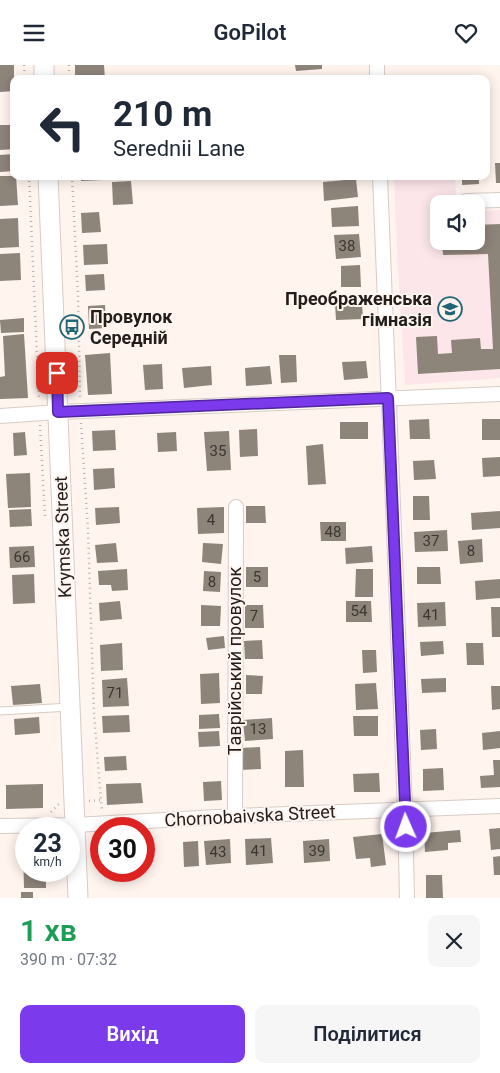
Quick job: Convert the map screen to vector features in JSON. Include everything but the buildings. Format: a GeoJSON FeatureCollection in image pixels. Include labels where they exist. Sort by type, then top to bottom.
{"type":"FeatureCollection","features":[{"type":"Feature","properties":{"kind":"street","name":"Krymska Street"},"geometry":{"type":"LineString","coordinates":[[48,180],[75,817]]}},
{"type":"Feature","properties":{"kind":"street"},"geometry":{"type":"LineString","coordinates":[[380,180],[407,898]]}},
{"type":"Feature","properties":{"kind":"street"},"geometry":{"type":"LineString","coordinates":[[485,200],[500,200]]}},
{"type":"Feature","properties":{"kind":"street"},"geometry":{"type":"LineString","coordinates":[[0,416],[500,394]]}},
{"type":"Feature","properties":{"kind":"street","name":"Таврійський провулок"},"geometry":{"type":"LineString","coordinates":[[235,815],[236,507]]}},
{"type":"Feature","properties":{"kind":"street","name":"Chornobaivska Street"},"geometry":{"type":"LineString","coordinates":[[155,820],[235,815],[500,806]]}},
{"type":"Feature","properties":{"kind":"street","name":"Chornobaivska Street"},"geometry":{"type":"LineString","coordinates":[[0,826],[15,826]]}},
{"type":"Feature","properties":{"kind":"street","name":"Krymska Street"},"geometry":{"type":"LineString","coordinates":[[77,882],[78,898]]}},
{"type":"Feature","properties":{"kind":"lane"},"geometry":{"type":"LineString","coordinates":[[0,711],[70,707]]}},
{"type":"Feature","properties":{"kind":"path"},"geometry":{"type":"LineString","coordinates":[[72,180],[78,295],[80,411],[88,530],[94,714],[102,817]]}},
{"type":"Feature","properties":{"kind":"path"},"geometry":{"type":"LineString","coordinates":[[87,801],[101,800]]}},
{"type":"Feature","properties":{"kind":"shaded area","name":"Преображенська гімназія"},"geometry":{"type":"Polygon","coordinates":[[[394,180],[455,180],[456,195],[430,195],[430,250],[485,250],[485,211],[500,210],[500,378],[405,385],[394,180]]]}},
{"type":"Feature","properties":{"kind":"place","name":"Преображенська гімназія"},"geometry":{"type":"Point","coordinates":[450,309]}},
{"type":"Feature","properties":{"kind":"place","name":"Провулок Середній"},"geometry":{"type":"Point","coordinates":[72,327]}},
{"type":"Feature","properties":{"kind":"route"},"geometry":{"type":"LineString","coordinates":[[57,373],[58,412],[388,398],[406,827]]}}]}
